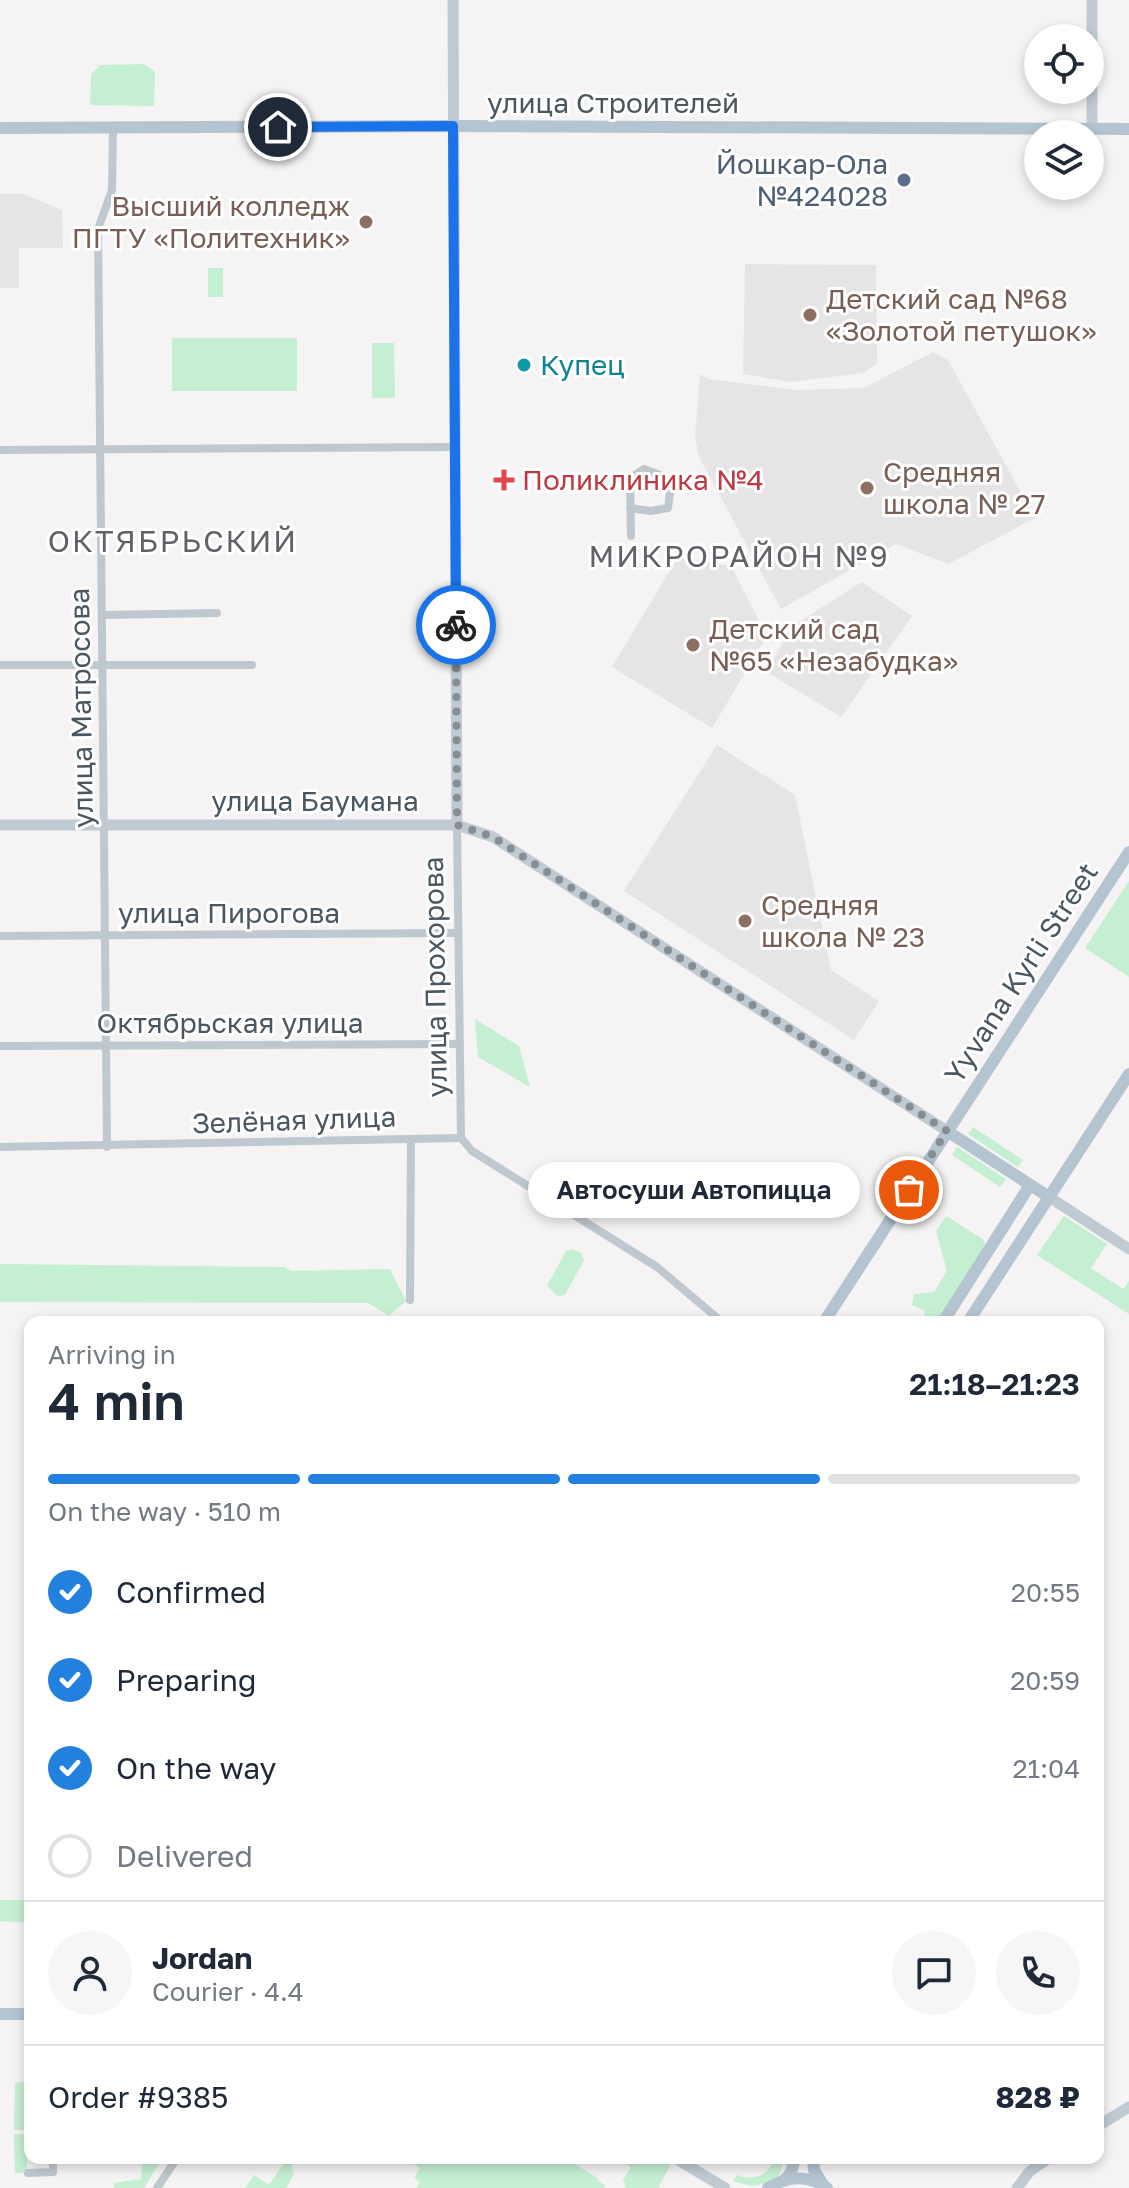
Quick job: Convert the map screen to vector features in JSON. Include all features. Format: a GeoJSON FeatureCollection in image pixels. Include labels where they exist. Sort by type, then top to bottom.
{"type":"FeatureCollection","features":[{"type":"Feature","properties":{"kind":"main road","name":"улица Строителей"},"geometry":{"type":"LineString","coordinates":[[0,128],[1024,129]]}},
{"type":"Feature","properties":{"kind":"main road","name":"улица Строителей"},"geometry":{"type":"LineString","coordinates":[[1104,129],[1129,129]]}},
{"type":"Feature","properties":{"kind":"main road","name":"Yyvana Kyrli Street"},"geometry":{"type":"LineString","coordinates":[[828,1316],[1129,852]]}},
{"type":"Feature","properties":{"kind":"main road"},"geometry":{"type":"LineString","coordinates":[[972,1316],[1129,1074]]}},
{"type":"Feature","properties":{"kind":"main road","name":"улица Баумана"},"geometry":{"type":"LineString","coordinates":[[947,1131],[1049,1197]]}},
{"type":"Feature","properties":{"kind":"main road"},"geometry":{"type":"LineString","coordinates":[[947,1316],[1030,1185]]}},
{"type":"Feature","properties":{"kind":"main road"},"geometry":{"type":"LineString","coordinates":[[0,2014],[24,2014]]}},
{"type":"Feature","properties":{"kind":"main road"},"geometry":{"type":"LineString","coordinates":[[785,2180],[793,2164]]}},
{"type":"Feature","properties":{"kind":"main road"},"geometry":{"type":"LineString","coordinates":[[814,2164],[814,2170],[826,2187]]}},
{"type":"Feature","properties":{"kind":"main road"},"geometry":{"type":"LineString","coordinates":[[768,2188],[785,2180],[805,2178],[826,2187]]}},
{"type":"Feature","properties":{"kind":"street","name":"улица Прохорова"},"geometry":{"type":"LineString","coordinates":[[453,0],[461,1138]]}},
{"type":"Feature","properties":{"kind":"street"},"geometry":{"type":"LineString","coordinates":[[1092,0],[1092,120]]}},
{"type":"Feature","properties":{"kind":"street","name":"улица Матросова"},"geometry":{"type":"LineString","coordinates":[[107,1147],[98,229],[112,190],[113,128]]}},
{"type":"Feature","properties":{"kind":"street"},"geometry":{"type":"LineString","coordinates":[[0,450],[455,447]]}},
{"type":"Feature","properties":{"kind":"street"},"geometry":{"type":"LineString","coordinates":[[630,508],[651,511],[668,508],[670,493],[665,477],[644,469],[630,478],[630,508],[631,536]]}},
{"type":"Feature","properties":{"kind":"street"},"geometry":{"type":"LineString","coordinates":[[102,615],[217,613]]}},
{"type":"Feature","properties":{"kind":"street"},"geometry":{"type":"LineString","coordinates":[[0,665],[252,665]]}},
{"type":"Feature","properties":{"kind":"street","name":"улица Баумана"},"geometry":{"type":"LineString","coordinates":[[0,825],[457,825],[493,837],[947,1131]]}},
{"type":"Feature","properties":{"kind":"street","name":"улица Пирогова"},"geometry":{"type":"LineString","coordinates":[[0,936],[458,933]]}},
{"type":"Feature","properties":{"kind":"street","name":"Октябрьская улица"},"geometry":{"type":"LineString","coordinates":[[0,1046],[460,1044]]}},
{"type":"Feature","properties":{"kind":"street"},"geometry":{"type":"LineString","coordinates":[[461,1138],[472,1151],[657,1267],[715,1316]]}},
{"type":"Feature","properties":{"kind":"street","name":"Зелёная улица"},"geometry":{"type":"LineString","coordinates":[[0,1147],[461,1138]]}},
{"type":"Feature","properties":{"kind":"street"},"geometry":{"type":"LineString","coordinates":[[410,1300],[411,1139]]}},
{"type":"Feature","properties":{"kind":"street","name":"улица Баумана"},"geometry":{"type":"LineString","coordinates":[[1049,1197],[1129,1249]]}},
{"type":"Feature","properties":{"kind":"street"},"geometry":{"type":"LineString","coordinates":[[1104,2122],[1129,2107]]}},
{"type":"Feature","properties":{"kind":"street"},"geometry":{"type":"LineString","coordinates":[[28,2173],[53,2172],[53,2164]]}},
{"type":"Feature","properties":{"kind":"street"},"geometry":{"type":"LineString","coordinates":[[157,2188],[173,2164]]}},
{"type":"Feature","properties":{"kind":"street"},"geometry":{"type":"LineString","coordinates":[[685,2164],[725,2188]]}},
{"type":"Feature","properties":{"kind":"street"},"geometry":{"type":"LineString","coordinates":[[1017,2188],[1030,2171],[1040,2164]]}},
{"type":"Feature","properties":{"kind":"shaded area"},"geometry":{"type":"Polygon","coordinates":[[[0,194],[24,194],[62,210],[63,248],[19,248],[19,288],[0,288],[0,194]]]}},
{"type":"Feature","properties":{"kind":"shaded area","name":"Детский сад №68 «Золотой петушок»"},"geometry":{"type":"Polygon","coordinates":[[[745,264],[876,265],[877,364],[863,373],[791,382],[743,374],[745,264]]]}},
{"type":"Feature","properties":{"kind":"shaded area","name":"Средняя школа № 27"},"geometry":{"type":"Polygon","coordinates":[[[933,352],[948,360],[1035,518],[948,564],[896,544],[781,609],[699,457],[695,437],[700,374],[709,379],[794,390],[864,388],[933,352]]]}},
{"type":"Feature","properties":{"kind":"shaded area","name":"Детский сад №65 «Незабудка»"},"geometry":{"type":"Polygon","coordinates":[[[678,557],[731,566],[767,636],[712,728],[612,667],[678,557]]]}},
{"type":"Feature","properties":{"kind":"shaded area"},"geometry":{"type":"Polygon","coordinates":[[[862,582],[912,616],[841,717],[767,672],[791,627],[862,582]]]}},
{"type":"Feature","properties":{"kind":"shaded area","name":"Средняя школа № 23"},"geometry":{"type":"Polygon","coordinates":[[[717,745],[795,795],[831,970],[879,1001],[854,1040],[624,891],[717,745]]]}},
{"type":"Feature","properties":{"kind":"green space"},"geometry":{"type":"Polygon","coordinates":[[[144,64],[155,72],[154,106],[90,105],[91,74],[100,65],[144,64]]]}},
{"type":"Feature","properties":{"kind":"green space"},"geometry":{"type":"Polygon","coordinates":[[[208,268],[223,268],[223,297],[208,297],[208,268]]]}},
{"type":"Feature","properties":{"kind":"green space"},"geometry":{"type":"Polygon","coordinates":[[[172,338],[297,338],[297,391],[172,391],[172,338]]]}},
{"type":"Feature","properties":{"kind":"green space"},"geometry":{"type":"Polygon","coordinates":[[[372,343],[394,343],[395,398],[372,398],[372,343]]]}},
{"type":"Feature","properties":{"kind":"green space"},"geometry":{"type":"Polygon","coordinates":[[[1129,881],[1129,977],[1085,948],[1129,881]]]}},
{"type":"Feature","properties":{"kind":"green space"},"geometry":{"type":"Polygon","coordinates":[[[475,1019],[519,1046],[530,1087],[478,1057],[475,1019]]]}},
{"type":"Feature","properties":{"kind":"green space"},"geometry":{"type":"Polygon","coordinates":[[[973,1127],[1023,1160],[1018,1167],[968,1134],[973,1127]]]}},
{"type":"Feature","properties":{"kind":"green space"},"geometry":{"type":"Polygon","coordinates":[[[957,1147],[1006,1179],[1000,1187],[952,1155],[957,1147]]]}},
{"type":"Feature","properties":{"kind":"green space"},"geometry":{"type":"Polygon","coordinates":[[[946,1216],[984,1240],[985,1248],[941,1316],[924,1316],[925,1311],[912,1305],[914,1294],[934,1292],[947,1271],[936,1231],[946,1216]]]}},
{"type":"Feature","properties":{"kind":"green space"},"geometry":{"type":"Polygon","coordinates":[[[1064,1216],[1107,1244],[1091,1268],[1123,1289],[1129,1281],[1129,1314],[1037,1255],[1064,1216]]]}},
{"type":"Feature","properties":{"kind":"green space"},"geometry":{"type":"Polygon","coordinates":[[[572,1249],[581,1253],[584,1260],[565,1295],[558,1296],[547,1286],[566,1251],[572,1249]]]}},
{"type":"Feature","properties":{"kind":"green space"},"geometry":{"type":"Polygon","coordinates":[[[0,1264],[284,1267],[291,1271],[390,1269],[406,1301],[389,1316],[368,1303],[0,1302],[0,1264]]]}},
{"type":"Feature","properties":{"kind":"green space"},"geometry":{"type":"Polygon","coordinates":[[[0,1900],[24,1900],[24,1923],[0,1921],[0,1900]]]}},
{"type":"Feature","properties":{"kind":"green space"},"geometry":{"type":"Polygon","coordinates":[[[24,2082],[24,2130],[14,2130],[15,2083],[24,2082]]]}},
{"type":"Feature","properties":{"kind":"green space"},"geometry":{"type":"Polygon","coordinates":[[[14,2134],[24,2135],[27,2173],[15,2173],[14,2134]]]}},
{"type":"Feature","properties":{"kind":"green space"},"geometry":{"type":"Polygon","coordinates":[[[142,2164],[158,2164],[144,2188],[114,2188],[114,2183],[141,2179],[142,2164]]]}},
{"type":"Feature","properties":{"kind":"green space"},"geometry":{"type":"Polygon","coordinates":[[[283,2164],[291,2164],[294,2174],[286,2188],[245,2188],[254,2175],[269,2185],[283,2164]]]}},
{"type":"Feature","properties":{"kind":"green space"},"geometry":{"type":"Polygon","coordinates":[[[414,2164],[575,2164],[605,2185],[604,2188],[416,2188],[420,2182],[414,2178],[420,2168],[414,2164]]]}},
{"type":"Feature","properties":{"kind":"green space"},"geometry":{"type":"Polygon","coordinates":[[[626,2164],[670,2166],[658,2188],[626,2188],[623,2180],[631,2167],[626,2164]]]}},
{"type":"Feature","properties":{"kind":"green space"},"geometry":{"type":"Polygon","coordinates":[[[772,2164],[783,2164],[779,2176],[767,2182],[746,2185],[733,2181],[737,2175],[755,2177],[772,2164]]]}},
{"type":"Feature","properties":{"kind":"way so far"},"geometry":{"type":"LineString","coordinates":[[456,625],[457,825],[493,837],[947,1131],[909,1190]]}},
{"type":"Feature","properties":{"kind":"place","name":"Йошкар-Ола №424028"},"geometry":{"type":"Point","coordinates":[904,180]}},
{"type":"Feature","properties":{"kind":"place","name":"Высший колледж ПГТУ «Политехник»"},"geometry":{"type":"Point","coordinates":[366,222]}},
{"type":"Feature","properties":{"kind":"place","name":"Детский сад №68 «Золотой петушок»"},"geometry":{"type":"Point","coordinates":[810,315]}},
{"type":"Feature","properties":{"kind":"place","name":"Купец"},"geometry":{"type":"Point","coordinates":[524,365]}},
{"type":"Feature","properties":{"kind":"place","name":"Поликлиника №4"},"geometry":{"type":"Point","coordinates":[504,480]}},
{"type":"Feature","properties":{"kind":"place","name":"Средняя школа № 27"},"geometry":{"type":"Point","coordinates":[867,488]}},
{"type":"Feature","properties":{"kind":"place","name":"Детский сад №65 «Незабудка»"},"geometry":{"type":"Point","coordinates":[693,645]}},
{"type":"Feature","properties":{"kind":"place","name":"Средняя школа № 23"},"geometry":{"type":"Point","coordinates":[745,921]}},
{"type":"Feature","properties":{"kind":"place","name":"Автосуши Автопицца"},"geometry":{"type":"Point","coordinates":[909,1190]}},
{"type":"Feature","properties":{"kind":"district","name":"ОКТЯБРЬСКИЙ"},"geometry":{"type":"Point","coordinates":[173,542]}},
{"type":"Feature","properties":{"kind":"district","name":"МИКРОРАЙОН №9"},"geometry":{"type":"Point","coordinates":[739,557]}},
{"type":"Feature","properties":{"kind":"route"},"geometry":{"type":"LineString","coordinates":[[278,127],[453,126],[456,625]]}}]}
